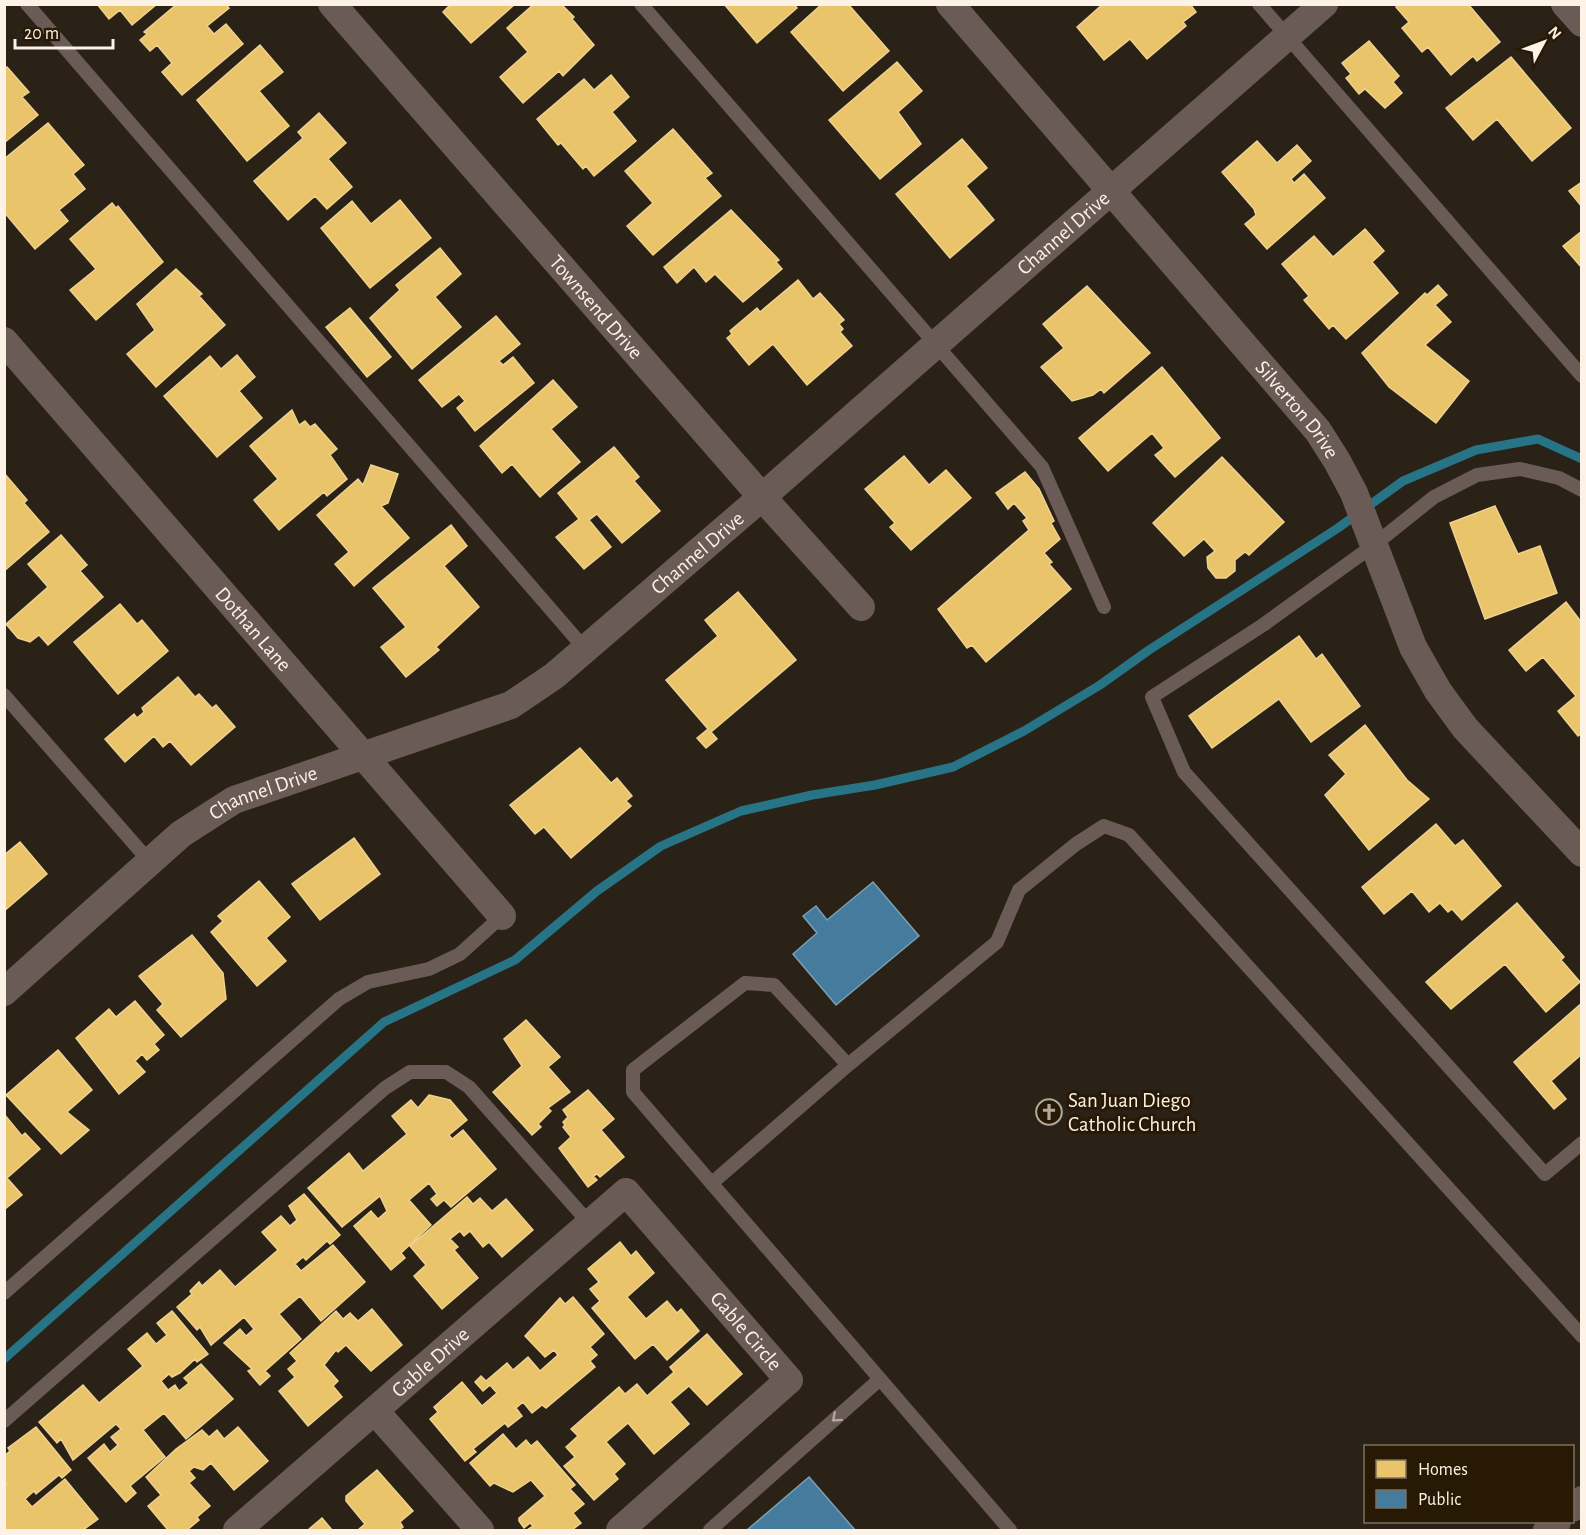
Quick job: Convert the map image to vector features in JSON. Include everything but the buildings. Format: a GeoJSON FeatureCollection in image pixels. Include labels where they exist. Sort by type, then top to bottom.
{"type":"FeatureCollection","features":[{"type":"Feature","properties":{"kind":"street","name":"Townsend Drive"},"geometry":{"type":"LineString","coordinates":[[332,4],[762,497],[861,607]]}},
{"type":"Feature","properties":{"kind":"street","name":"Silverton Drive"},"geometry":{"type":"LineString","coordinates":[[950,4],[1318,431],[1337,460],[1354,493],[1413,647],[1438,691],[1465,728],[1581,853]]}},
{"type":"Feature","properties":{"kind":"street","name":"Channel Drive"},"geometry":{"type":"LineString","coordinates":[[4,992],[182,834],[234,800],[511,705],[554,676],[1113,191],[1324,4]]}},
{"type":"Feature","properties":{"kind":"street"},"geometry":{"type":"LineString","coordinates":[[1565,4],[1581,23]]}},
{"type":"Feature","properties":{"kind":"street","name":"Dothan Lane"},"geometry":{"type":"LineString","coordinates":[[4,341],[502,916]]}},
{"type":"Feature","properties":{"kind":"street","name":"Gable Drive"},"geometry":{"type":"LineString","coordinates":[[237,1530],[626,1192]]}},
{"type":"Feature","properties":{"kind":"street","name":"Gable Circle"},"geometry":{"type":"LineString","coordinates":[[620,1530],[789,1380],[626,1192]]}},
{"type":"Feature","properties":{"kind":"street"},"geometry":{"type":"LineString","coordinates":[[375,1411],[480,1530]]}},
{"type":"Feature","properties":{"kind":"lane"},"geometry":{"type":"LineString","coordinates":[[27,4],[585,649]]}},
{"type":"Feature","properties":{"kind":"lane"},"geometry":{"type":"LineString","coordinates":[[641,4],[1042,467],[1104,607]]}},
{"type":"Feature","properties":{"kind":"lane"},"geometry":{"type":"LineString","coordinates":[[1259,4],[1581,376]]}},
{"type":"Feature","properties":{"kind":"lane"},"geometry":{"type":"LineString","coordinates":[[1581,490],[1559,478],[1520,469],[1477,475],[1434,497],[1370,535],[1263,626],[1152,697],[1184,772],[1545,1174],[1581,1143]]}},
{"type":"Feature","properties":{"kind":"lane"},"geometry":{"type":"LineString","coordinates":[[4,695],[150,862]]}},
{"type":"Feature","properties":{"kind":"lane"},"geometry":{"type":"LineString","coordinates":[[712,1183],[848,1065],[997,942],[1019,890],[1077,844],[1104,826],[1129,835],[1581,1336]]}},
{"type":"Feature","properties":{"kind":"lane"},"geometry":{"type":"LineString","coordinates":[[4,1293],[339,999],[368,982],[429,969],[460,954],[502,916]]}},
{"type":"Feature","properties":{"kind":"lane"},"geometry":{"type":"LineString","coordinates":[[848,1065],[774,985],[745,983],[633,1071],[633,1092],[1010,1530]]}},
{"type":"Feature","properties":{"kind":"lane"},"geometry":{"type":"LineString","coordinates":[[4,1421],[385,1088],[410,1072],[446,1071],[469,1087],[590,1224]]}},
{"type":"Feature","properties":{"kind":"lane"},"geometry":{"type":"LineString","coordinates":[[710,1530],[880,1379]]}},
{"type":"Feature","properties":{"kind":"waterway"},"geometry":{"type":"LineString","coordinates":[[4,1359],[384,1022],[515,960],[597,891],[661,846],[741,811],[953,767],[1024,731],[1100,685],[1149,650],[1338,528],[1403,481],[1476,450],[1538,439],[1582,459]]}},
{"type":"Feature","properties":{"kind":"place","name":"San Juan Diego Catholic Church"},"geometry":{"type":"Point","coordinates":[1049,1112]}}]}
